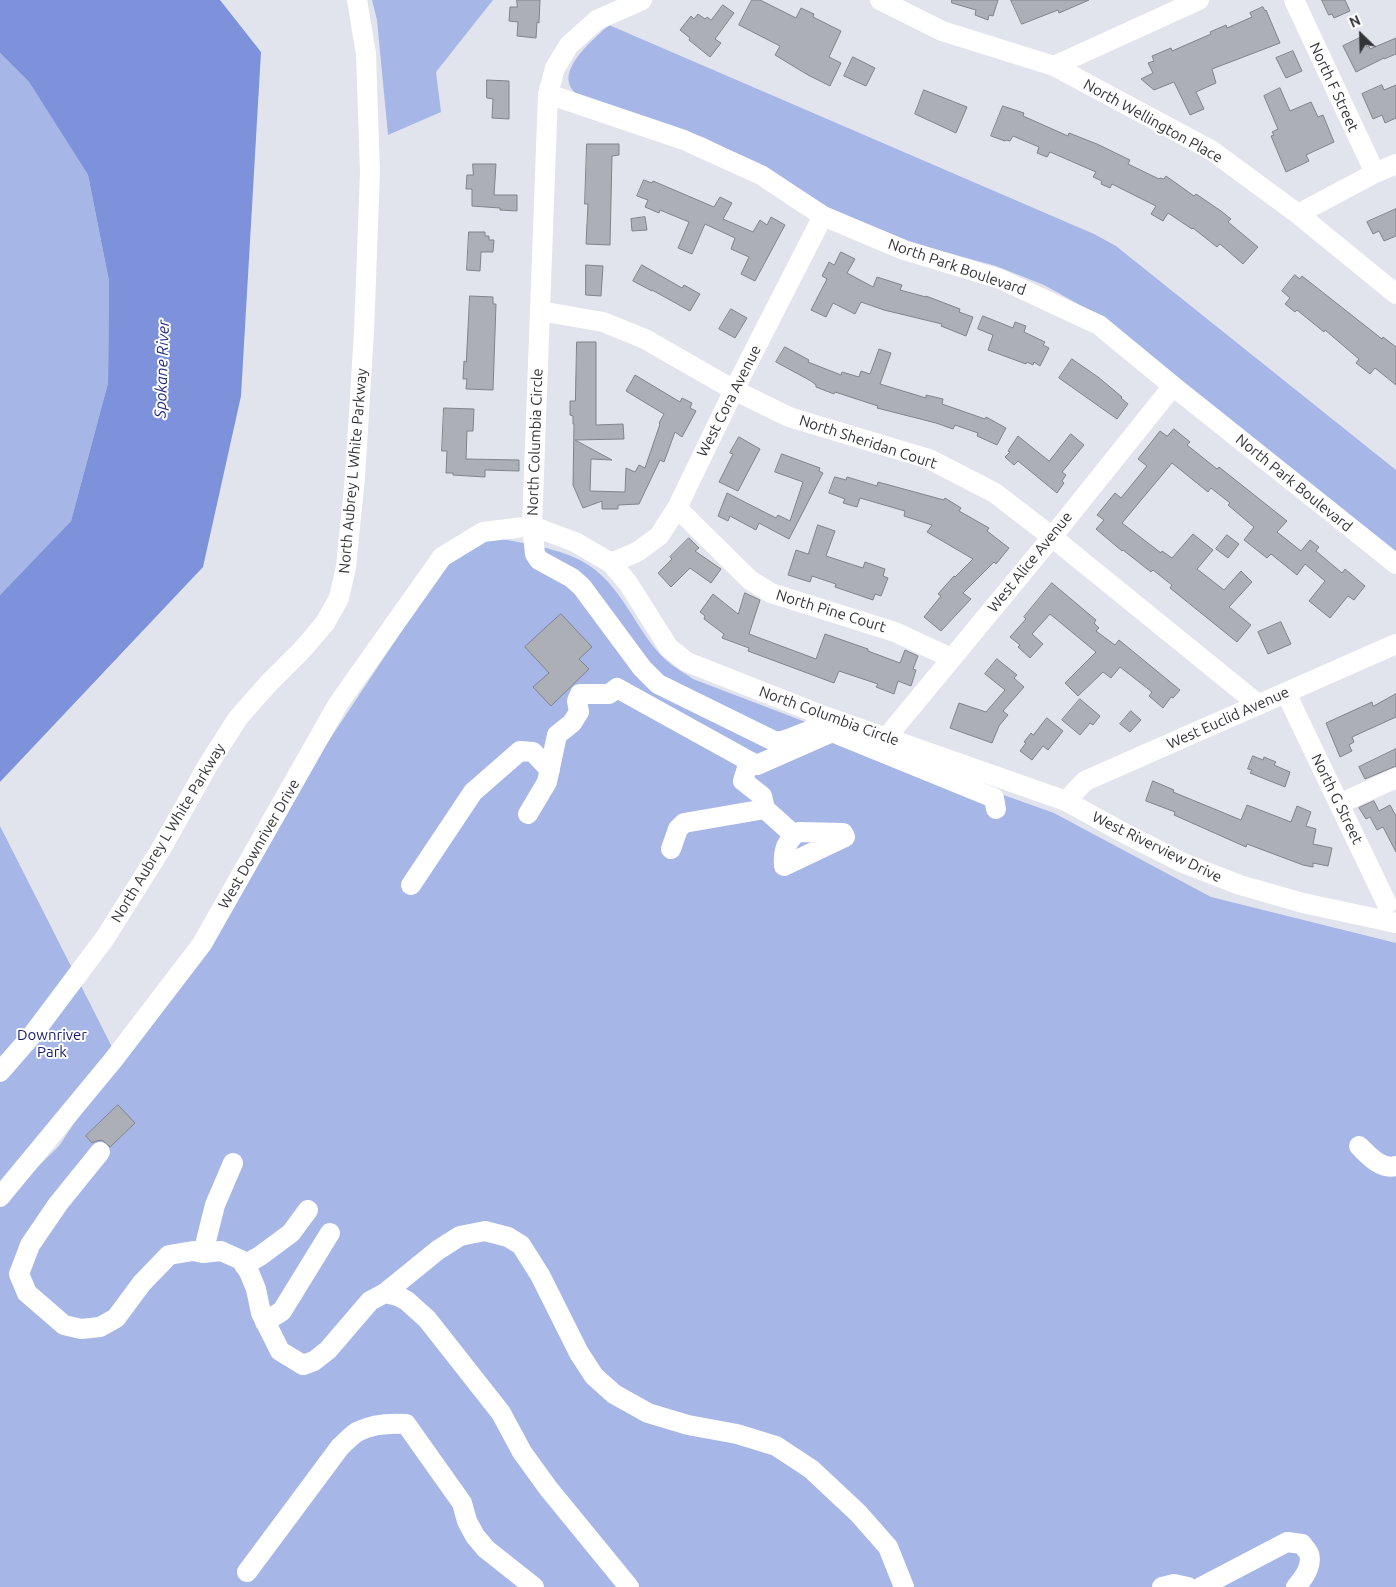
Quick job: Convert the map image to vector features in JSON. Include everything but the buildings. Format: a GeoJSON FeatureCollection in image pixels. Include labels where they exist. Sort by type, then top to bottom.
{"type":"FeatureCollection","features":[{"type":"Feature","properties":{"kind":"street","name":"North Aubrey L White Parkway"},"geometry":{"type":"LineString","coordinates":[[0,1072],[33,1034],[105,938],[161,849],[208,765],[238,718],[325,623],[339,598],[346,567],[355,476],[364,332],[370,172],[366,54],[357,0]]}},
{"type":"Feature","properties":{"kind":"street","name":"North Columbia Circle"},"geometry":{"type":"LineString","coordinates":[[642,0],[597,20],[568,46],[555,68],[548,94],[532,526],[575,542],[611,562],[628,583],[668,648],[687,662],[824,716],[1066,801]]}},
{"type":"Feature","properties":{"kind":"street","name":"North Wellington Place"},"geometry":{"type":"LineString","coordinates":[[880,0],[942,30],[1054,66],[1211,150],[1298,214],[1396,294]]}},
{"type":"Feature","properties":{"kind":"street"},"geometry":{"type":"LineString","coordinates":[[1054,66],[1199,0]]}},
{"type":"Feature","properties":{"kind":"street","name":"North F Street"},"geometry":{"type":"LineString","coordinates":[[1294,0],[1375,173]]}},
{"type":"Feature","properties":{"kind":"street","name":"North Park Boulevard"},"geometry":{"type":"LineString","coordinates":[[548,94],[684,140],[761,174],[823,216],[904,250],[1000,279],[1099,325],[1396,564]]}},
{"type":"Feature","properties":{"kind":"street"},"geometry":{"type":"LineString","coordinates":[[1298,214],[1375,173],[1396,164]]}},
{"type":"Feature","properties":{"kind":"street","name":"West Cora Avenue"},"geometry":{"type":"LineString","coordinates":[[611,562],[637,552],[660,536],[677,508],[734,390],[823,216]]}},
{"type":"Feature","properties":{"kind":"street","name":"North Sheridan Court"},"geometry":{"type":"LineString","coordinates":[[540,311],[603,322],[645,339],[734,390],[789,417],[929,459],[995,493],[1259,705]]}},
{"type":"Feature","properties":{"kind":"street","name":"West Alice Avenue"},"geometry":{"type":"LineString","coordinates":[[886,738],[1052,537],[1173,386]]}},
{"type":"Feature","properties":{"kind":"street","name":"North Pine Court"},"geometry":{"type":"LineString","coordinates":[[677,508],[750,580],[770,593],[895,632],[951,658]]}},
{"type":"Feature","properties":{"kind":"street"},"geometry":{"type":"LineString","coordinates":[[532,526],[535,554],[539,560],[572,578],[582,586],[642,668],[658,684],[778,742],[810,730],[824,716]]}},
{"type":"Feature","properties":{"kind":"street","name":"West Downriver Drive"},"geometry":{"type":"LineString","coordinates":[[0,1197],[114,1059],[202,944],[338,704],[442,557],[484,532],[532,526]]}},
{"type":"Feature","properties":{"kind":"street","name":"West Euclid Avenue"},"geometry":{"type":"LineString","coordinates":[[1066,801],[1084,781],[1396,644]]}},
{"type":"Feature","properties":{"kind":"street"},"geometry":{"type":"LineString","coordinates":[[528,814],[547,782],[557,735],[572,723],[579,712],[577,701],[580,694],[609,694],[617,688],[757,765],[832,732],[994,798],[996,809]]}},
{"type":"Feature","properties":{"kind":"street","name":"North G Street"},"geometry":{"type":"LineString","coordinates":[[1286,693],[1391,912]]}},
{"type":"Feature","properties":{"kind":"street"},"geometry":{"type":"LineString","coordinates":[[411,885],[472,792],[497,769],[520,751],[533,752],[550,770]]}},
{"type":"Feature","properties":{"kind":"street"},"geometry":{"type":"LineString","coordinates":[[749,761],[743,781],[762,796],[765,809],[794,835]]}},
{"type":"Feature","properties":{"kind":"street"},"geometry":{"type":"LineString","coordinates":[[1339,804],[1396,778]]}},
{"type":"Feature","properties":{"kind":"street","name":"West Riverview Drive"},"geometry":{"type":"LineString","coordinates":[[1066,801],[1184,863],[1240,885],[1303,903],[1391,912]]}},
{"type":"Feature","properties":{"kind":"street"},"geometry":{"type":"LineString","coordinates":[[671,848],[678,829],[684,823],[765,809]]}},
{"type":"Feature","properties":{"kind":"street"},"geometry":{"type":"LineString","coordinates":[[1359,1146],[1372,1159],[1386,1167],[1396,1166]]}},
{"type":"Feature","properties":{"kind":"street"},"geometry":{"type":"LineString","coordinates":[[100,1152],[58,1204],[30,1245],[19,1274],[27,1294],[64,1325],[81,1329],[100,1327],[116,1318],[142,1283],[169,1255],[194,1251],[203,1253],[221,1251],[241,1260],[256,1289],[261,1313],[280,1351],[303,1365],[314,1361],[328,1350],[370,1301],[385,1293],[438,1250],[460,1236],[485,1231],[508,1236],[522,1244],[540,1275],[579,1353],[594,1376],[614,1394],[648,1413],[688,1425],[737,1434],[776,1446],[811,1469],[858,1513],[888,1547],[904,1587]]}},
{"type":"Feature","properties":{"kind":"street"},"geometry":{"type":"LineString","coordinates":[[203,1253],[215,1205],[233,1163]]}},
{"type":"Feature","properties":{"kind":"street"},"geometry":{"type":"LineString","coordinates":[[244,1265],[260,1256],[291,1233],[308,1210]]}},
{"type":"Feature","properties":{"kind":"street"},"geometry":{"type":"LineString","coordinates":[[265,1322],[282,1310],[330,1233]]}},
{"type":"Feature","properties":{"kind":"street"},"geometry":{"type":"LineString","coordinates":[[385,1293],[398,1296],[407,1301],[426,1319],[501,1413],[522,1452],[548,1488],[628,1587]]}},
{"type":"Feature","properties":{"kind":"street"},"geometry":{"type":"LineString","coordinates":[[246,1572],[340,1447],[358,1431],[374,1426],[395,1423],[406,1424],[448,1481],[462,1503],[467,1521],[475,1536],[486,1549],[534,1587]]}},
{"type":"Feature","properties":{"kind":"street"},"geometry":{"type":"LineString","coordinates":[[1201,1587],[1287,1542],[1302,1544],[1310,1555],[1304,1579],[1296,1587]]}},
{"type":"Feature","properties":{"kind":"street"},"geometry":{"type":"LineString","coordinates":[[1162,1587],[1174,1584],[1188,1587]]}},
{"type":"Feature","properties":{"kind":"green space"},"geometry":{"type":"Polygon","coordinates":[[[372,0],[493,0],[436,72],[441,112],[388,135],[377,20],[372,0]]]}},
{"type":"Feature","properties":{"kind":"green space"},"geometry":{"type":"Polygon","coordinates":[[[609,25],[1094,234],[1116,246],[1396,470],[1396,554],[1103,318],[1044,285],[996,266],[915,244],[834,211],[768,169],[703,137],[581,98],[572,90],[569,83],[571,67],[589,43],[609,25]]]}},
{"type":"Feature","properties":{"kind":"green space"},"geometry":{"type":"Polygon","coordinates":[[[0,53],[29,82],[88,175],[109,281],[108,383],[71,521],[0,595],[0,53]]]}},
{"type":"Feature","properties":{"kind":"green space"},"geometry":{"type":"Polygon","coordinates":[[[495,538],[559,552],[580,560],[595,569],[618,594],[656,649],[670,664],[693,679],[900,758],[1054,813],[1211,897],[1396,943],[1396,1587],[0,1587],[0,1204],[59,1146],[443,569],[460,551],[495,538]]]}},
{"type":"Feature","properties":{"kind":"green space","name":"Downriver Park"},"geometry":{"type":"Polygon","coordinates":[[[0,826],[114,1051],[0,1186],[0,826]]]}},
{"type":"Feature","properties":{"kind":"water","name":"Spokane River"},"geometry":{"type":"Polygon","coordinates":[[[0,0],[220,0],[261,52],[241,396],[203,567],[0,782],[0,595],[71,521],[108,383],[109,281],[88,175],[29,82],[0,53],[0,0]]]}}]}
